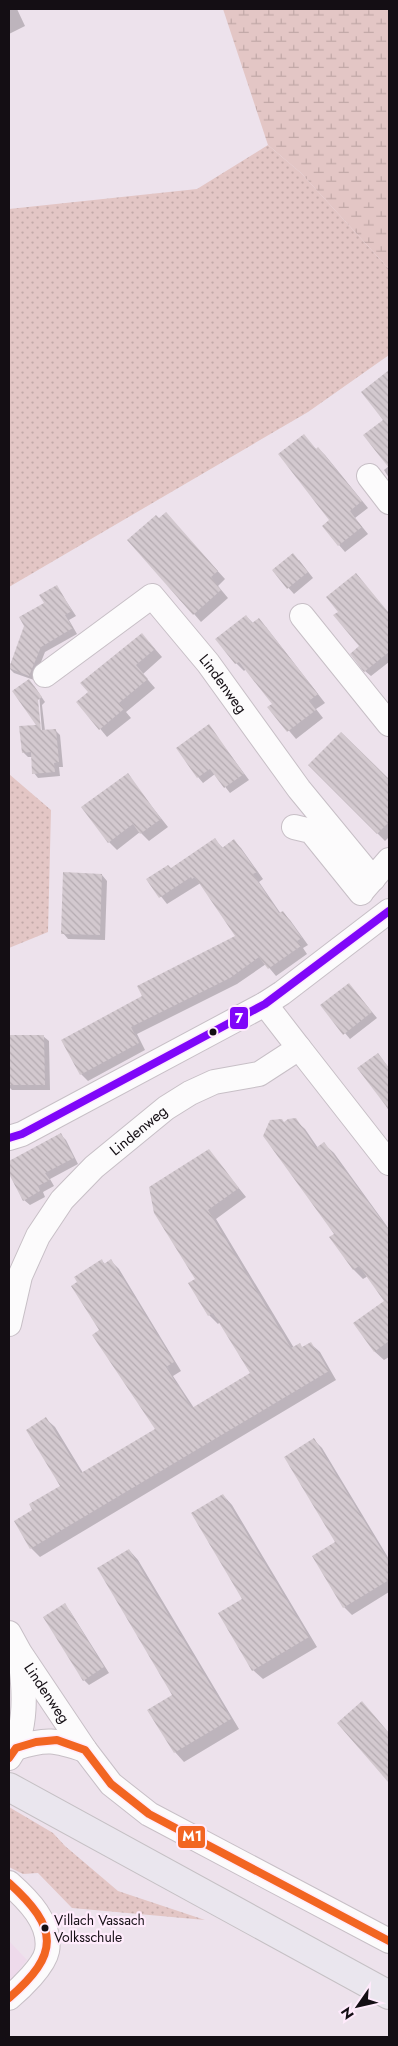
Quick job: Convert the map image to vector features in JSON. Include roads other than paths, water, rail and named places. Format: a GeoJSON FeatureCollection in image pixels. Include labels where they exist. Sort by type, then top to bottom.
{"type":"FeatureCollection","features":[{"type":"Feature","properties":{"kind":"main road"},"geometry":{"type":"LineString","coordinates":[[9,1786],[389,1995]]}},
{"type":"Feature","properties":{"kind":"street"},"geometry":{"type":"LineString","coordinates":[[369,476],[389,502]]}},
{"type":"Feature","properties":{"kind":"street","name":"Lindenweg"},"geometry":{"type":"LineString","coordinates":[[45,675],[152,596],[208,664],[367,886]]}},
{"type":"Feature","properties":{"kind":"street"},"geometry":{"type":"LineString","coordinates":[[302,616],[389,724]]}},
{"type":"Feature","properties":{"kind":"street"},"geometry":{"type":"LineString","coordinates":[[294,828],[311,831],[367,886]]}},
{"type":"Feature","properties":{"kind":"street"},"geometry":{"type":"LineString","coordinates":[[367,927],[362,911],[367,886],[389,860]]}},
{"type":"Feature","properties":{"kind":"street"},"geometry":{"type":"LineString","coordinates":[[13,1138],[265,1004],[389,911]]}},
{"type":"Feature","properties":{"kind":"street"},"geometry":{"type":"LineString","coordinates":[[265,1004],[389,1163]]}},
{"type":"Feature","properties":{"kind":"street","name":"Lindenweg"},"geometry":{"type":"LineString","coordinates":[[9,1324],[20,1276],[38,1236],[62,1200],[94,1167],[166,1108],[190,1093],[214,1082],[259,1074],[299,1048]]}},
{"type":"Feature","properties":{"kind":"street"},"geometry":{"type":"LineString","coordinates":[[12,1753],[22,1722],[24,1686],[14,1643]]}},
{"type":"Feature","properties":{"kind":"street","name":"Lindenweg"},"geometry":{"type":"LineString","coordinates":[[14,1643],[85,1750],[111,1784],[149,1814],[389,1941]]}},
{"type":"Feature","properties":{"kind":"street"},"geometry":{"type":"LineString","coordinates":[[12,1753],[36,1742],[56,1740],[85,1750]]}},
{"type":"Feature","properties":{"kind":"street"},"geometry":{"type":"LineString","coordinates":[[9,1883],[22,1894],[39,1916],[46,1934],[47,1951],[30,1979],[9,1998]]}},
{"type":"Feature","properties":{"kind":"place","name":"Villach Vassach Volksschule"},"geometry":{"type":"Point","coordinates":[45,1928]}}]}
